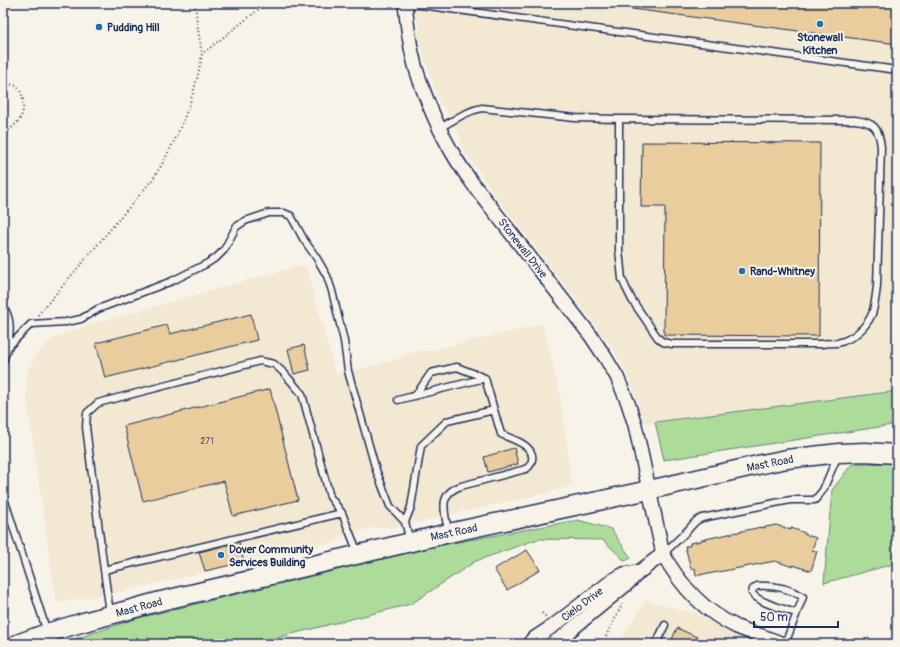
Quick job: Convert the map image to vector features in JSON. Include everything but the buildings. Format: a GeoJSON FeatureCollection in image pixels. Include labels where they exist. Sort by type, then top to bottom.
{"type":"FeatureCollection","features":[{"type":"Feature","properties":{"kind":"street","name":"Stonewall Drive"},"geometry":{"type":"LineString","coordinates":[[405,4],[408,30],[416,68],[427,99],[456,159],[473,184],[566,302],[591,336],[617,377],[635,425],[663,554],[670,567],[694,597],[716,615],[737,627],[784,644]]}},
{"type":"Feature","properties":{"kind":"street","name":"Mast Road"},"geometry":{"type":"LineString","coordinates":[[17,644],[47,633],[110,614],[161,601],[449,533],[650,490],[762,464],[787,459],[839,453],[865,452],[897,454]]}},
{"type":"Feature","properties":{"kind":"street","name":"Cielo Drive"},"geometry":{"type":"LineString","coordinates":[[551,644],[561,638],[628,583],[639,572],[663,554]]}},
{"type":"Feature","properties":{"kind":"street","name":"Cielo Drive"},"geometry":{"type":"LineString","coordinates":[[530,644],[532,640],[553,626],[613,580],[624,574],[639,572]]}},
{"type":"Feature","properties":{"kind":"lane"},"geometry":{"type":"LineString","coordinates":[[405,4],[422,5],[897,70]]}},
{"type":"Feature","properties":{"kind":"lane"},"geometry":{"type":"LineString","coordinates":[[440,128],[462,114],[482,108],[575,118],[619,120],[855,120],[869,123],[878,131],[881,147],[877,286],[872,314],[866,324],[849,338],[839,342],[822,344],[672,344],[663,342],[658,338],[632,300],[622,279],[619,250],[619,120]]}},
{"type":"Feature","properties":{"kind":"lane"},"geometry":{"type":"LineString","coordinates":[[8,347],[31,324],[66,322],[81,319],[98,310],[172,281],[217,258],[224,250],[236,227],[245,221],[269,212],[284,212],[291,216],[304,240],[316,257],[332,291],[344,341],[348,372],[376,470],[390,506],[405,522],[410,542]]}},
{"type":"Feature","properties":{"kind":"lane"},"geometry":{"type":"LineString","coordinates":[[3,306],[7,312],[10,324],[8,347],[3,361]]}},
{"type":"Feature","properties":{"kind":"lane"},"geometry":{"type":"LineString","coordinates":[[110,614],[86,427],[87,413],[98,403],[260,361],[274,364],[302,394],[330,497],[342,513],[358,554]]}},
{"type":"Feature","properties":{"kind":"lane"},"geometry":{"type":"LineString","coordinates":[[415,396],[430,373],[457,367],[485,378]]}},
{"type":"Feature","properties":{"kind":"lane"},"geometry":{"type":"LineString","coordinates":[[398,400],[485,378]]}},
{"type":"Feature","properties":{"kind":"lane"},"geometry":{"type":"LineString","coordinates":[[449,533],[443,506],[445,498],[451,490],[460,486],[526,469],[532,462],[532,453],[528,447],[500,434],[485,378]]}},
{"type":"Feature","properties":{"kind":"lane"},"geometry":{"type":"LineString","coordinates":[[405,522],[411,507],[421,446],[447,421],[494,410]]}},
{"type":"Feature","properties":{"kind":"lane"},"geometry":{"type":"LineString","coordinates":[[663,554],[696,521],[702,518],[791,500],[815,500],[823,490],[839,453]]}},
{"type":"Feature","properties":{"kind":"lane"},"geometry":{"type":"LineString","coordinates":[[3,495],[47,633]]}},
{"type":"Feature","properties":{"kind":"lane"},"geometry":{"type":"LineString","coordinates":[[104,570],[342,513]]}},
{"type":"Feature","properties":{"kind":"lane"},"geometry":{"type":"LineString","coordinates":[[784,644],[803,597],[794,592],[774,586],[757,586],[753,589],[752,594],[761,601],[796,613]]}},
{"type":"Feature","properties":{"kind":"lane"},"geometry":{"type":"LineString","coordinates":[[656,644],[665,625]]}},
{"type":"Feature","properties":{"kind":"path"},"geometry":{"type":"LineString","coordinates":[[31,324],[153,179],[173,144],[184,119],[199,71],[202,54],[195,3]]}},
{"type":"Feature","properties":{"kind":"path"},"geometry":{"type":"LineString","coordinates":[[202,54],[267,3]]}},
{"type":"Feature","properties":{"kind":"path"},"geometry":{"type":"LineString","coordinates":[[3,85],[8,84],[15,86],[23,99],[23,107],[22,115],[3,136]]}},
{"type":"Feature","properties":{"kind":"path"},"geometry":{"type":"LineString","coordinates":[[603,644],[606,634],[623,602]]}},
{"type":"Feature","properties":{"kind":"shaded area"},"geometry":{"type":"Polygon","coordinates":[[[413,3],[897,3],[897,391],[644,424],[631,383],[611,346],[495,195],[464,151],[461,144],[461,138],[444,107],[440,104],[421,47],[418,35],[419,27],[413,3]]]}},
{"type":"Feature","properties":{"kind":"shaded area"},"geometry":{"type":"Polygon","coordinates":[[[306,266],[336,374],[382,364],[417,351],[428,351],[543,324],[561,399],[572,485],[551,492],[396,527],[372,528],[340,536],[337,541],[114,593],[56,603],[26,393],[28,370],[37,354],[55,338],[88,325],[295,267],[306,266]]]}},
{"type":"Feature","properties":{"kind":"shaded area"},"geometry":{"type":"Polygon","coordinates":[[[646,600],[697,614],[759,644],[619,644],[646,600]]]}},
{"type":"Feature","properties":{"kind":"green space"},"geometry":{"type":"Polygon","coordinates":[[[897,391],[897,427],[892,425],[664,460],[655,422],[897,391]]]}},
{"type":"Feature","properties":{"kind":"green space"},"geometry":{"type":"Polygon","coordinates":[[[897,463],[897,563],[824,583],[832,490],[852,464],[897,463]]]}},
{"type":"Feature","properties":{"kind":"green space"},"geometry":{"type":"Polygon","coordinates":[[[578,520],[611,529],[631,558],[625,561],[603,540],[538,539],[476,561],[411,604],[252,644],[60,644],[138,618],[437,546],[578,520]]]}},
{"type":"Feature","properties":{"kind":"place","name":"Stonewall Kitchen"},"geometry":{"type":"Point","coordinates":[820,24]}},
{"type":"Feature","properties":{"kind":"place","name":"Pudding Hill"},"geometry":{"type":"Point","coordinates":[99,27]}},
{"type":"Feature","properties":{"kind":"place","name":"Rand-Whitney"},"geometry":{"type":"Point","coordinates":[742,271]}},
{"type":"Feature","properties":{"kind":"place","name":"Dover Community Services Building"},"geometry":{"type":"Point","coordinates":[221,555]}}]}
